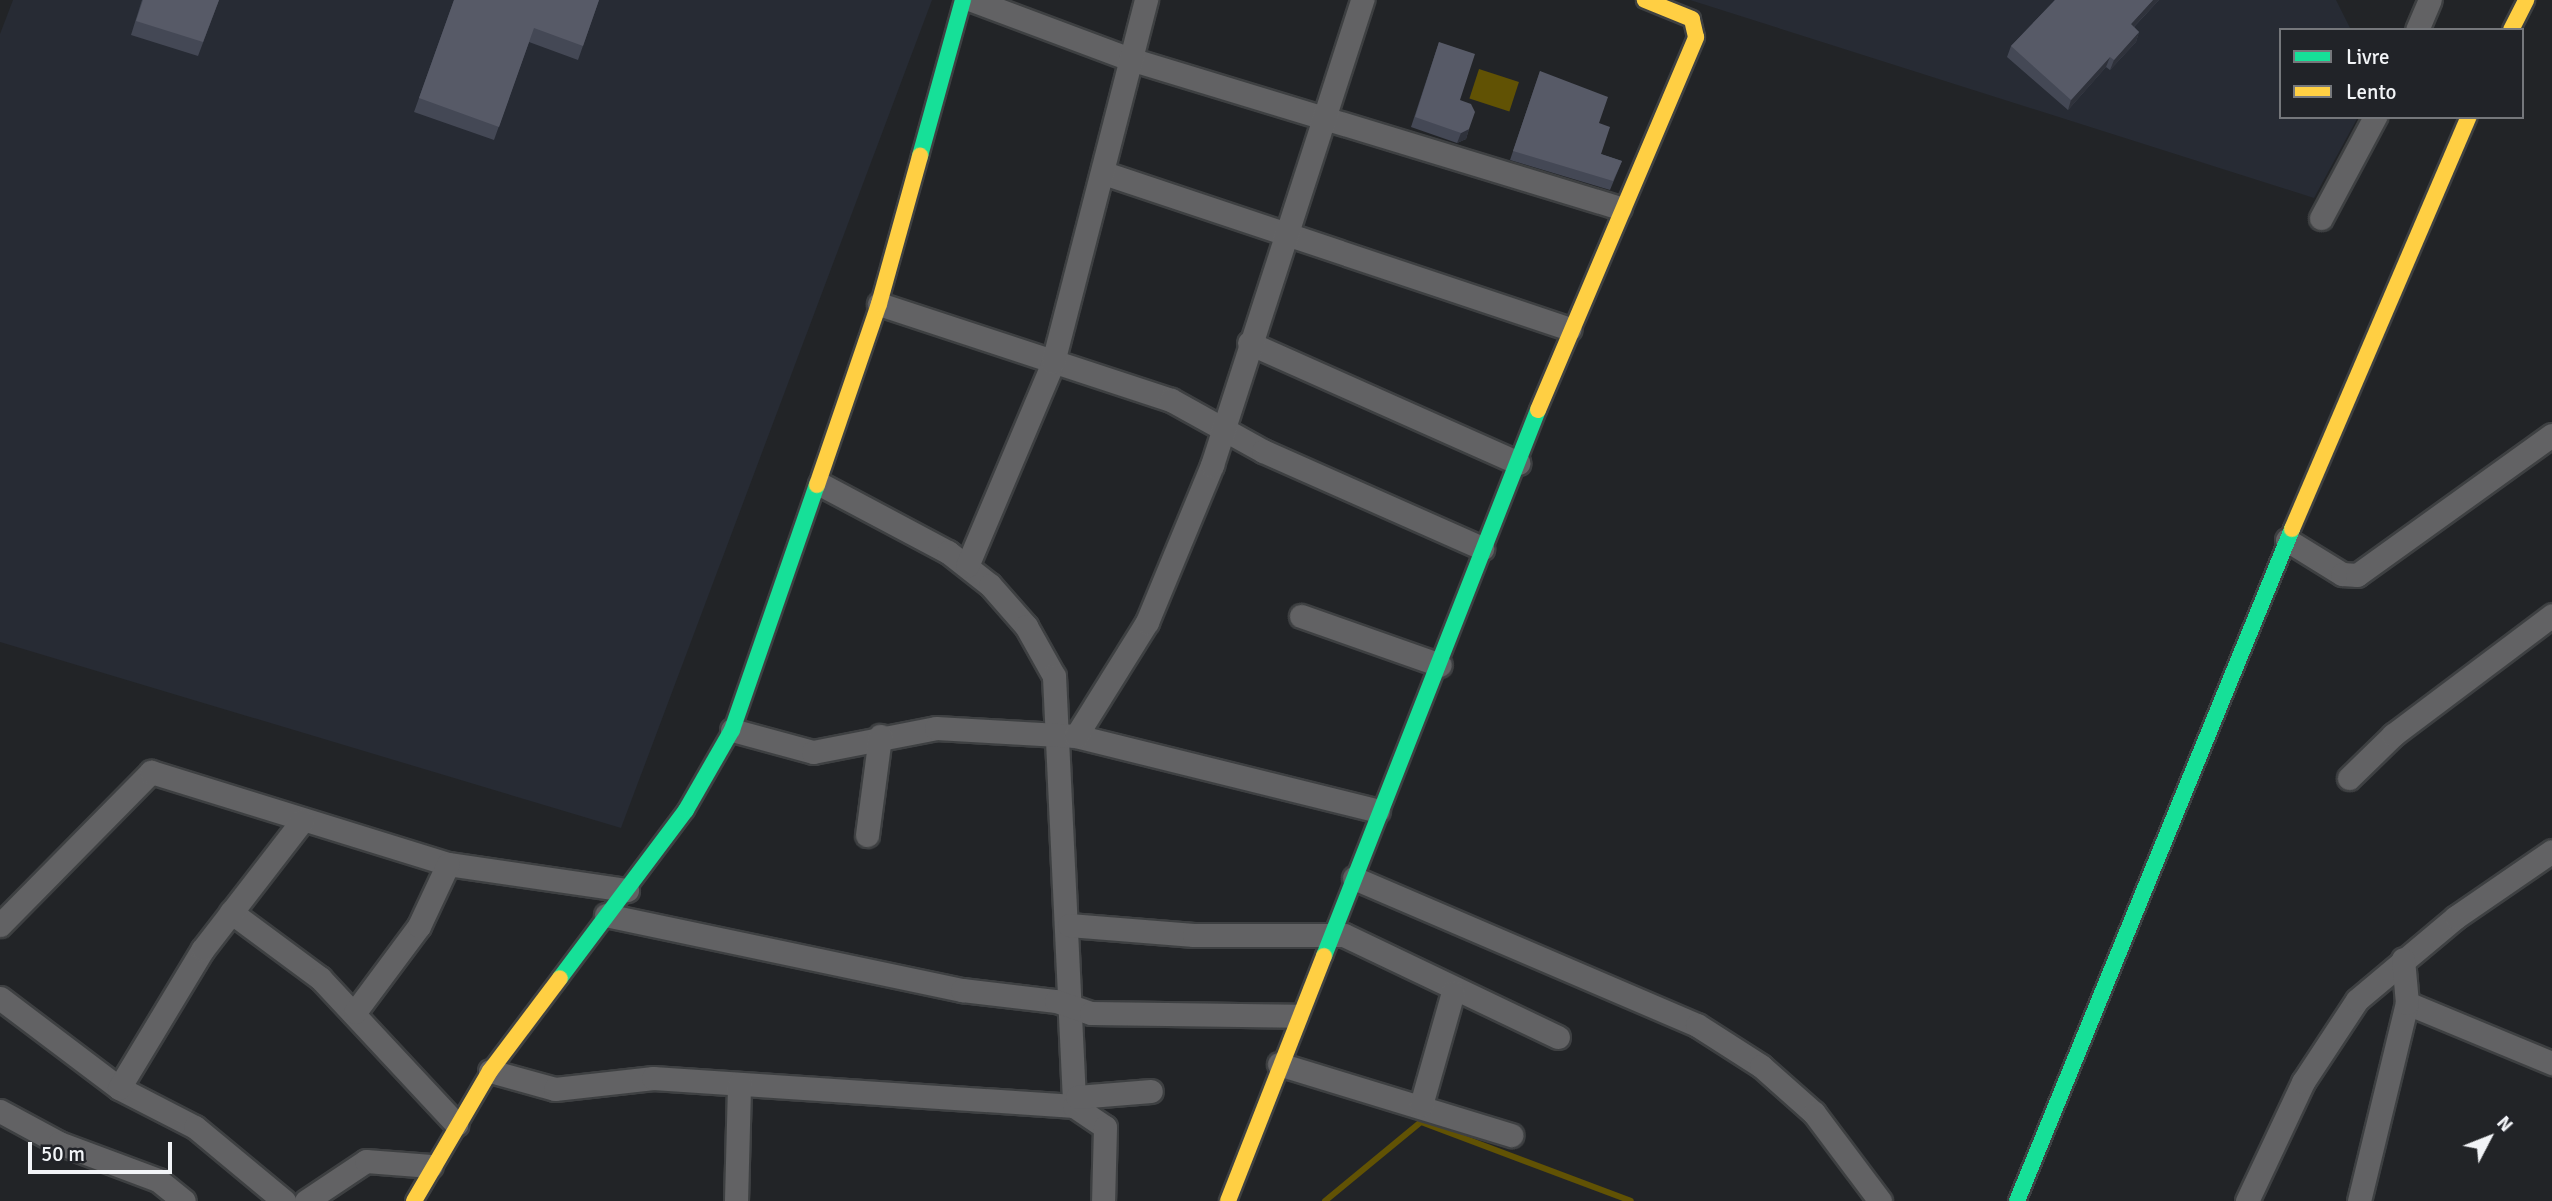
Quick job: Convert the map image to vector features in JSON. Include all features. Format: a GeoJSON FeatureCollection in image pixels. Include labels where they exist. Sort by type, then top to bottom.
{"type":"FeatureCollection","features":[{"type":"Feature","properties":{"kind":"street"},"geometry":{"type":"LineString","coordinates":[[414,1201],[431,1166],[490,1071],[686,810],[732,730],[820,484],[878,304],[963,0]]}},
{"type":"Feature","properties":{"kind":"street"},"geometry":{"type":"LineString","coordinates":[[972,0],[1130,59],[1620,208]]}},
{"type":"Feature","properties":{"kind":"street"},"geometry":{"type":"LineString","coordinates":[[967,566],[1053,362],[1104,173],[1146,0]]}},
{"type":"Feature","properties":{"kind":"street"},"geometry":{"type":"LineString","coordinates":[[1067,735],[1157,601],[1222,425],[1287,235],[1362,0]]}},
{"type":"Feature","properties":{"kind":"street"},"geometry":{"type":"LineString","coordinates":[[1228,1201],[1297,1016],[1354,878],[1378,811],[1440,665],[1482,548],[1520,463],[1570,329],[1696,37],[1692,19],[1645,0]]}},
{"type":"Feature","properties":{"kind":"street"},"geometry":{"type":"LineString","coordinates":[[2418,28],[2430,0]]}},
{"type":"Feature","properties":{"kind":"street"},"geometry":{"type":"LineString","coordinates":[[2512,28],[2526,0]]}},
{"type":"Feature","properties":{"kind":"street"},"geometry":{"type":"LineString","coordinates":[[2321,218],[2374,119]]}},
{"type":"Feature","properties":{"kind":"street"},"geometry":{"type":"LineString","coordinates":[[2017,1201],[2287,540],[2468,119]]}},
{"type":"Feature","properties":{"kind":"street"},"geometry":{"type":"LineString","coordinates":[[1104,173],[1570,329]]}},
{"type":"Feature","properties":{"kind":"street"},"geometry":{"type":"LineString","coordinates":[[878,304],[1171,400],[1222,425],[1263,451],[1482,548]]}},
{"type":"Feature","properties":{"kind":"street"},"geometry":{"type":"LineString","coordinates":[[1249,343],[1520,463]]}},
{"type":"Feature","properties":{"kind":"street"},"geometry":{"type":"LineString","coordinates":[[2287,540],[2343,574],[2357,575],[2552,435]]}},
{"type":"Feature","properties":{"kind":"street"},"geometry":{"type":"LineString","coordinates":[[820,484],[967,566],[1008,603],[1044,654],[1057,691],[1067,735],[1070,1006],[1075,1101],[1105,1127],[1103,1201]]}},
{"type":"Feature","properties":{"kind":"street"},"geometry":{"type":"LineString","coordinates":[[2349,778],[2380,746],[2552,615]]}},
{"type":"Feature","properties":{"kind":"street"},"geometry":{"type":"LineString","coordinates":[[1301,616],[1440,665]]}},
{"type":"Feature","properties":{"kind":"street"},"geometry":{"type":"LineString","coordinates":[[732,730],[813,752],[880,736],[956,728],[1067,735],[1378,811]]}},
{"type":"Feature","properties":{"kind":"street"},"geometry":{"type":"LineString","coordinates":[[867,835],[880,736]]}},
{"type":"Feature","properties":{"kind":"street"},"geometry":{"type":"LineString","coordinates":[[0,925],[151,772],[302,821],[448,863],[627,890]]}},
{"type":"Feature","properties":{"kind":"street"},"geometry":{"type":"LineString","coordinates":[[119,1088],[232,912],[302,821]]}},
{"type":"Feature","properties":{"kind":"street"},"geometry":{"type":"LineString","coordinates":[[2247,1201],[2323,1048],[2357,1000],[2403,958],[2552,851]]}},
{"type":"Feature","properties":{"kind":"street"},"geometry":{"type":"LineString","coordinates":[[355,1012],[409,943],[448,863]]}},
{"type":"Feature","properties":{"kind":"street"},"geometry":{"type":"LineString","coordinates":[[1354,878],[1696,1024],[1761,1066],[1814,1113],[1880,1201]]}},
{"type":"Feature","properties":{"kind":"street"},"geometry":{"type":"LineString","coordinates":[[232,912],[355,1012],[456,1124]]}},
{"type":"Feature","properties":{"kind":"street"},"geometry":{"type":"LineString","coordinates":[[606,915],[723,944],[1070,1006],[1091,1013],[1297,1016]]}},
{"type":"Feature","properties":{"kind":"street"},"geometry":{"type":"LineString","coordinates":[[1069,925],[1306,939],[1330,933],[1453,992],[1559,1037]]}},
{"type":"Feature","properties":{"kind":"street"},"geometry":{"type":"LineString","coordinates":[[2359,1201],[2407,1003],[2403,958]]}},
{"type":"Feature","properties":{"kind":"street"},"geometry":{"type":"LineString","coordinates":[[1421,1105],[1453,992]]}},
{"type":"Feature","properties":{"kind":"street"},"geometry":{"type":"LineString","coordinates":[[0,998],[119,1088],[184,1120],[284,1201]]}},
{"type":"Feature","properties":{"kind":"street"},"geometry":{"type":"LineString","coordinates":[[2407,1003],[2552,1062]]}},
{"type":"Feature","properties":{"kind":"street"},"geometry":{"type":"LineString","coordinates":[[1279,1064],[1421,1105],[1511,1135]]}},
{"type":"Feature","properties":{"kind":"street"},"geometry":{"type":"LineString","coordinates":[[490,1071],[555,1089],[653,1078],[1075,1101],[1152,1091]]}},
{"type":"Feature","properties":{"kind":"street"},"geometry":{"type":"LineString","coordinates":[[736,1201],[739,1084]]}},
{"type":"Feature","properties":{"kind":"street"},"geometry":{"type":"LineString","coordinates":[[0,1111],[59,1143],[158,1180],[184,1201]]}},
{"type":"Feature","properties":{"kind":"street"},"geometry":{"type":"LineString","coordinates":[[306,1201],[366,1161],[431,1166]]}},
{"type":"Feature","properties":{"kind":"shaded area"},"geometry":{"type":"Polygon","coordinates":[[[13,0],[932,0],[621,828],[0,642],[0,34],[13,0]]]}},
{"type":"Feature","properties":{"kind":"shaded area"},"geometry":{"type":"Polygon","coordinates":[[[1690,0],[2336,0],[2350,28],[2279,28],[2279,119],[2357,119],[2314,198],[1690,0]]]}},
{"type":"Feature","properties":{"kind":"shaded area"},"geometry":{"type":"Polygon","coordinates":[[[1479,69],[1519,82],[1509,111],[1469,98],[1479,69]]]}},
{"type":"Feature","properties":{"kind":"building"},"geometry":{"type":"Polygon","coordinates":[[[143,0],[219,0],[203,42],[136,21],[143,0]]]}},
{"type":"Feature","properties":{"kind":"building"},"geometry":{"type":"Polygon","coordinates":[[[454,0],[599,0],[583,46],[534,28],[499,127],[419,98],[454,0]]]}},
{"type":"Feature","properties":{"kind":"building"},"geometry":{"type":"Polygon","coordinates":[[[2055,0],[2153,0],[2131,24],[2139,32],[2114,60],[2110,57],[2071,100],[2011,46],[2055,0]]]}},
{"type":"Feature","properties":{"kind":"building"},"geometry":{"type":"Polygon","coordinates":[[[1439,42],[1475,54],[1460,100],[1471,104],[1475,112],[1469,129],[1461,133],[1415,117],[1439,42]]]}},
{"type":"Feature","properties":{"kind":"building"},"geometry":{"type":"Polygon","coordinates":[[[1540,71],[1608,97],[1599,123],[1610,127],[1601,154],[1622,161],[1613,181],[1513,151],[1540,71]]]}},
{"type":"Feature","properties":{"kind":"waterway"},"geometry":{"type":"LineString","coordinates":[[1325,1201],[1421,1122],[1631,1201]]}},
{"type":"Feature","properties":{"kind":"traffic: fast"},"geometry":{"type":"LineString","coordinates":[[920,156],[963,0]]}},
{"type":"Feature","properties":{"kind":"traffic: fast"},"geometry":{"type":"LineString","coordinates":[[1324,956],[1538,410]]}},
{"type":"Feature","properties":{"kind":"traffic: fast"},"geometry":{"type":"LineString","coordinates":[[560,978],[686,810],[732,730],[817,485]]}},
{"type":"Feature","properties":{"kind":"traffic: fast"},"geometry":{"type":"LineString","coordinates":[[2017,1201],[2292,529]]}},
{"type":"Feature","properties":{"kind":"traffic: slow"},"geometry":{"type":"LineString","coordinates":[[1538,410],[1696,37],[1692,19],[1645,0]]}},
{"type":"Feature","properties":{"kind":"traffic: slow"},"geometry":{"type":"LineString","coordinates":[[2512,28],[2526,0]]}},
{"type":"Feature","properties":{"kind":"traffic: slow"},"geometry":{"type":"LineString","coordinates":[[2292,529],[2468,119]]}},
{"type":"Feature","properties":{"kind":"traffic: slow"},"geometry":{"type":"LineString","coordinates":[[817,485],[879,304],[920,156]]}},
{"type":"Feature","properties":{"kind":"traffic: slow"},"geometry":{"type":"LineString","coordinates":[[1228,1201],[1324,956]]}},
{"type":"Feature","properties":{"kind":"traffic: slow"},"geometry":{"type":"LineString","coordinates":[[414,1201],[490,1071],[560,978]]}}]}
